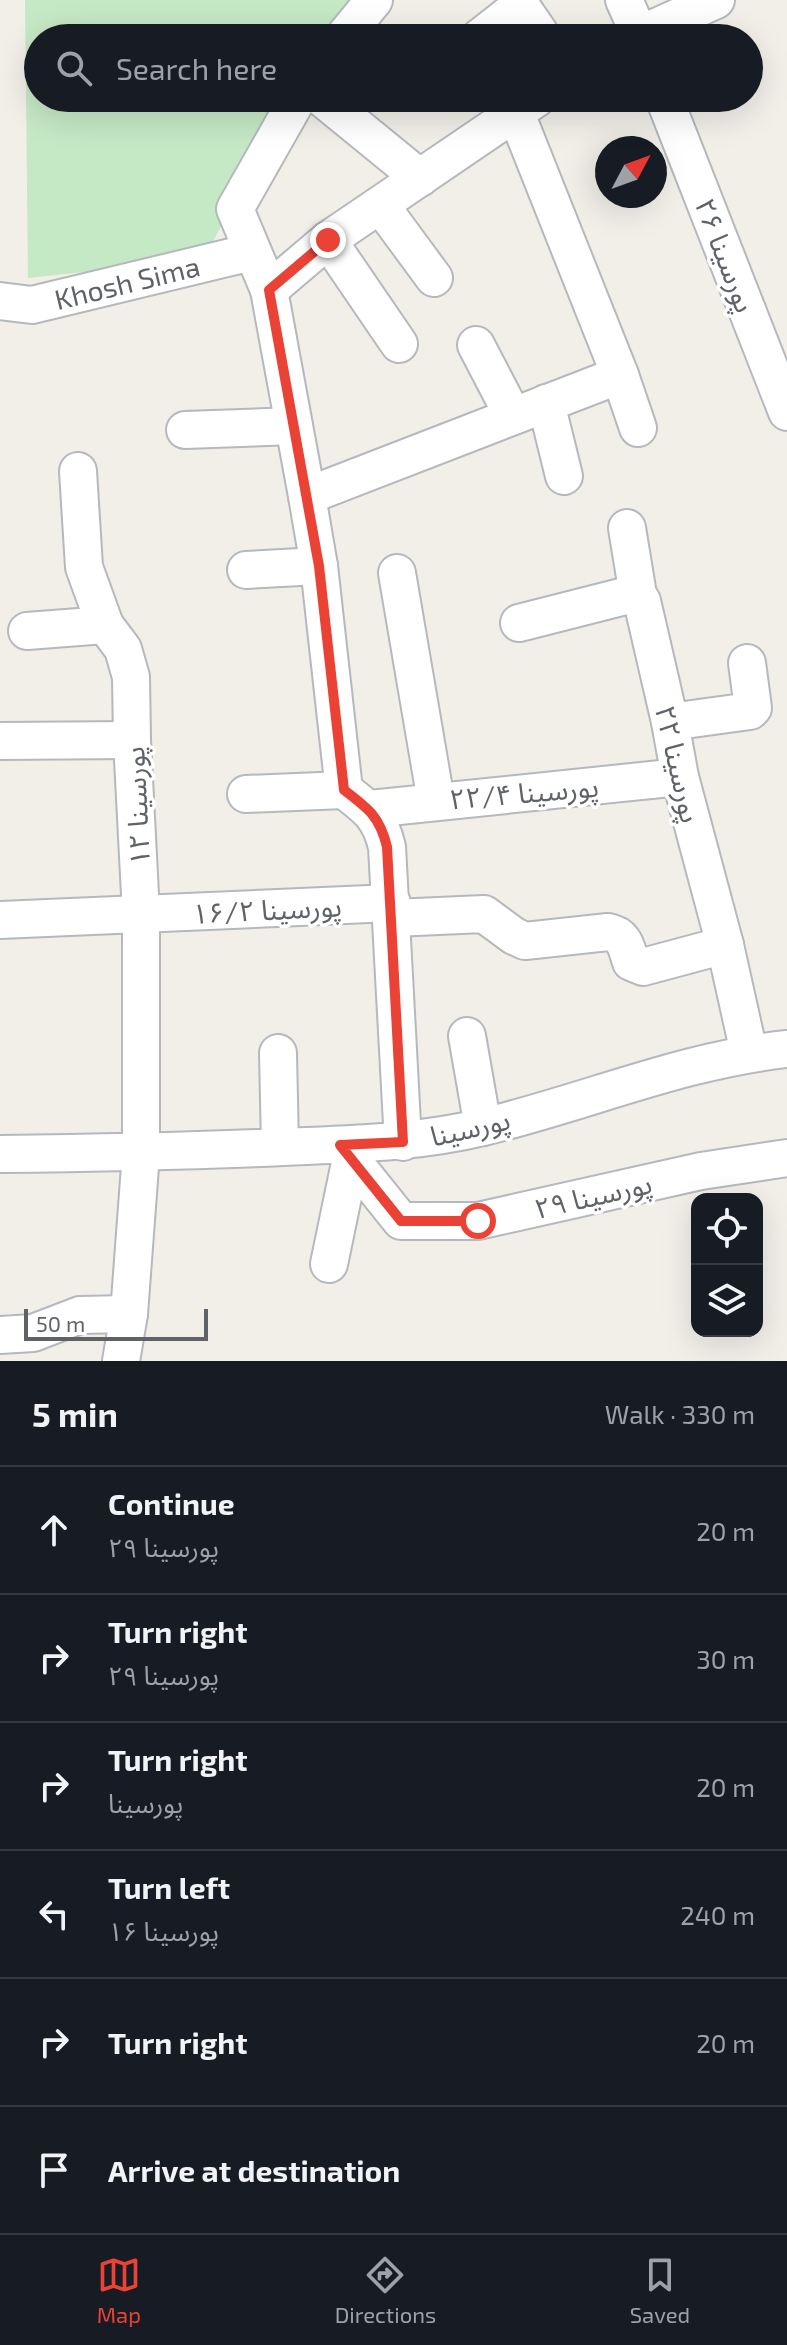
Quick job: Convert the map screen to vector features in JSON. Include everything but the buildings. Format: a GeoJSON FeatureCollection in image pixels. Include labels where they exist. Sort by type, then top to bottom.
{"type":"FeatureCollection","features":[{"type":"Feature","properties":{"kind":"street"},"geometry":{"type":"LineString","coordinates":[[354,24],[374,0]]}},
{"type":"Feature","properties":{"kind":"street"},"geometry":{"type":"LineString","coordinates":[[624,0],[632,24]]}},
{"type":"Feature","properties":{"kind":"street"},"geometry":{"type":"LineString","coordinates":[[665,24],[716,0]]}},
{"type":"Feature","properties":{"kind":"street"},"geometry":{"type":"LineString","coordinates":[[495,24],[519,3],[533,24]]}},
{"type":"Feature","properties":{"kind":"street"},"geometry":{"type":"LineString","coordinates":[[290,112],[235,209],[269,290],[307,496],[357,800],[382,825],[387,847],[403,1142]]}},
{"type":"Feature","properties":{"kind":"street"},"geometry":{"type":"LineString","coordinates":[[339,112],[420,178]]}},
{"type":"Feature","properties":{"kind":"street"},"geometry":{"type":"LineString","coordinates":[[269,290],[328,240],[516,112]]}},
{"type":"Feature","properties":{"kind":"street"},"geometry":{"type":"LineString","coordinates":[[528,112],[638,428]]}},
{"type":"Feature","properties":{"kind":"street","name":"پورسینا ۲۶"},"geometry":{"type":"LineString","coordinates":[[669,112],[787,412]]}},
{"type":"Feature","properties":{"kind":"street"},"geometry":{"type":"LineString","coordinates":[[381,206],[434,278]]}},
{"type":"Feature","properties":{"kind":"street"},"geometry":{"type":"LineString","coordinates":[[328,240],[399,344]]}},
{"type":"Feature","properties":{"kind":"street","name":"Khosh Sima"},"geometry":{"type":"LineString","coordinates":[[0,301],[32,305],[252,252]]}},
{"type":"Feature","properties":{"kind":"street"},"geometry":{"type":"LineString","coordinates":[[476,345],[513,416]]}},
{"type":"Feature","properties":{"kind":"street"},"geometry":{"type":"LineString","coordinates":[[307,496],[620,375]]}},
{"type":"Feature","properties":{"kind":"street"},"geometry":{"type":"LineString","coordinates":[[546,403],[564,476]]}},
{"type":"Feature","properties":{"kind":"street"},"geometry":{"type":"LineString","coordinates":[[185,430],[294,426]]}},
{"type":"Feature","properties":{"kind":"street","name":"پورسینا ۱۲"},"geometry":{"type":"LineString","coordinates":[[78,471],[84,567],[105,625],[123,649],[131,677],[141,914],[141,1153],[129,1314],[121,1361]]}},
{"type":"Feature","properties":{"kind":"street","name":"پورسینا ۲۲"},"geometry":{"type":"LineString","coordinates":[[627,528],[638,595],[642,601],[670,722],[680,777],[725,945],[749,1053]]}},
{"type":"Feature","properties":{"kind":"street"},"geometry":{"type":"LineString","coordinates":[[246,570],[319,566]]}},
{"type":"Feature","properties":{"kind":"street"},"geometry":{"type":"LineString","coordinates":[[397,573],[436,801]]}},
{"type":"Feature","properties":{"kind":"street"},"geometry":{"type":"LineString","coordinates":[[519,623],[638,595]]}},
{"type":"Feature","properties":{"kind":"street"},"geometry":{"type":"LineString","coordinates":[[27,631],[105,625]]}},
{"type":"Feature","properties":{"kind":"street"},"geometry":{"type":"LineString","coordinates":[[670,722],[750,711],[753,708],[747,663]]}},
{"type":"Feature","properties":{"kind":"street"},"geometry":{"type":"LineString","coordinates":[[0,741],[132,740]]}},
{"type":"Feature","properties":{"kind":"street","name":"پورسینا ۲۲/۴"},"geometry":{"type":"LineString","coordinates":[[246,794],[436,801],[680,777]]}},
{"type":"Feature","properties":{"kind":"street","name":"پورسینا ۱۶/۲"},"geometry":{"type":"LineString","coordinates":[[0,920],[141,914],[392,911],[484,914],[525,941],[608,932],[618,934],[631,962],[643,967],[725,945]]}},
{"type":"Feature","properties":{"kind":"street"},"geometry":{"type":"LineString","coordinates":[[467,1036],[483,1127]]}},
{"type":"Feature","properties":{"kind":"street","name":"پورسینا"},"geometry":{"type":"LineString","coordinates":[[0,1154],[141,1153],[280,1147],[346,1151],[483,1127],[749,1053],[787,1049]]}},
{"type":"Feature","properties":{"kind":"street"},"geometry":{"type":"LineString","coordinates":[[278,1053],[280,1147]]}},
{"type":"Feature","properties":{"kind":"street"},"geometry":{"type":"LineString","coordinates":[[329,1264],[346,1151]]}},
{"type":"Feature","properties":{"kind":"street","name":"پورسینا ۲۹"},"geometry":{"type":"LineString","coordinates":[[346,1151],[401,1221],[478,1221],[701,1171],[787,1158]]}},
{"type":"Feature","properties":{"kind":"street"},"geometry":{"type":"LineString","coordinates":[[0,1335],[33,1333],[80,1315],[129,1314]]}},
{"type":"Feature","properties":{"kind":"green space"},"geometry":{"type":"Polygon","coordinates":[[[25,0],[358,0],[340,24],[25,24],[25,0]]]}},
{"type":"Feature","properties":{"kind":"green space"},"geometry":{"type":"Polygon","coordinates":[[[26,112],[283,112],[211,245],[150,265],[28,278],[26,112]]]}},
{"type":"Feature","properties":{"kind":"route"},"geometry":{"type":"LineString","coordinates":[[328,240],[269,290],[319,566],[344,790],[370,809],[382,825],[387,847],[403,1142],[340,1145],[401,1221],[478,1221]]}}]}
